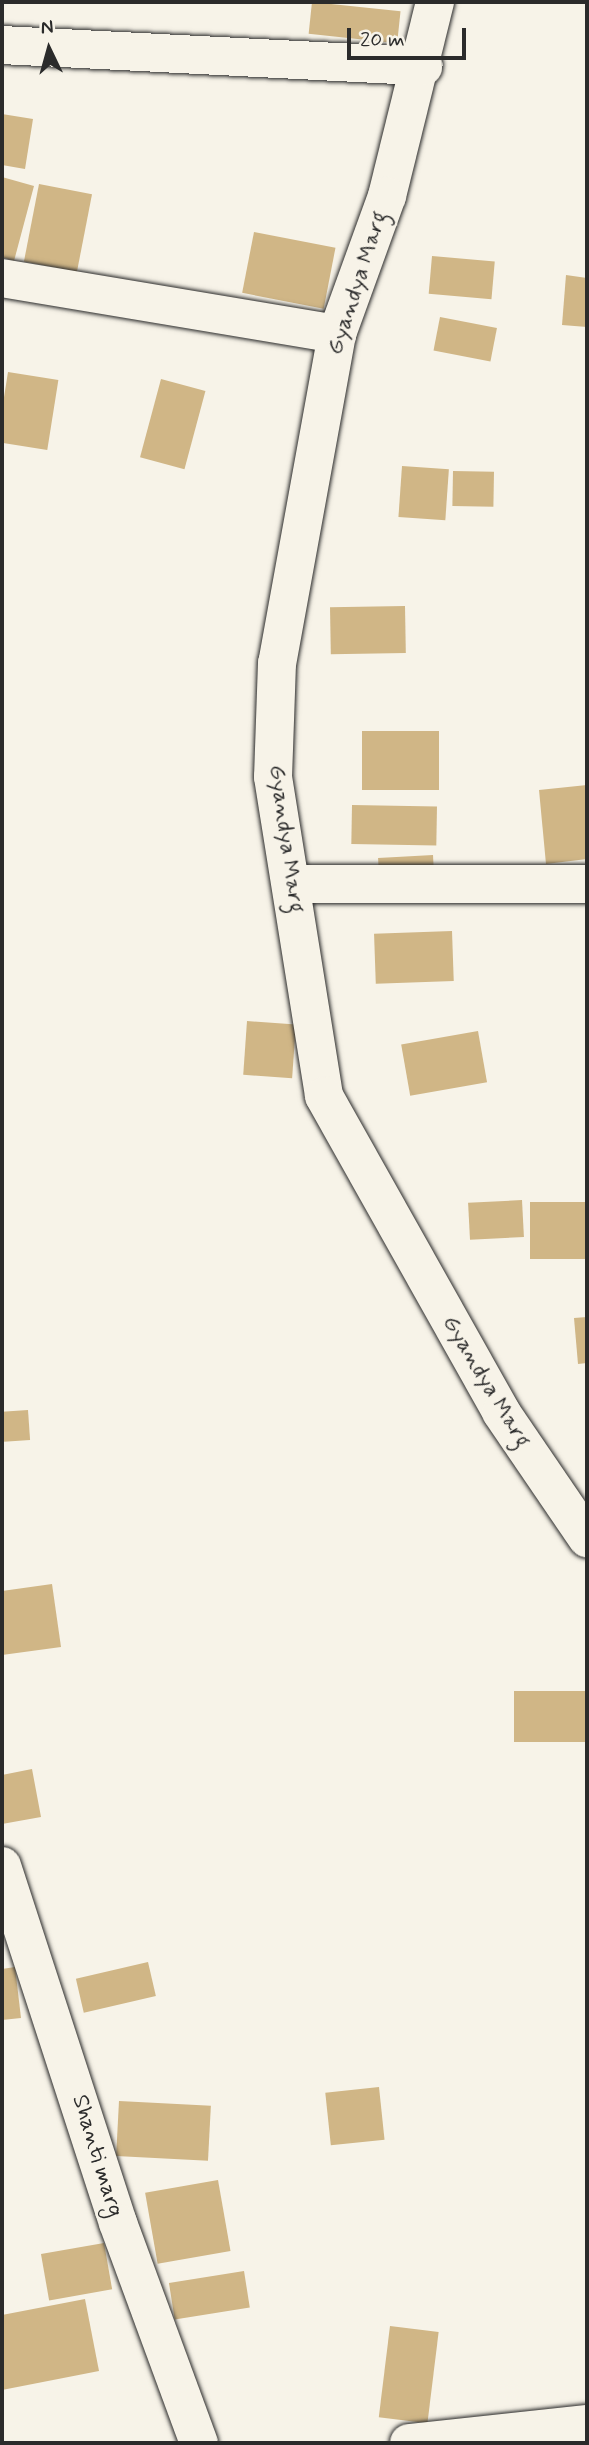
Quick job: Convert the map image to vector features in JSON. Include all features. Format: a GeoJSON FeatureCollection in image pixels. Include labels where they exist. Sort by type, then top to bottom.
{"type":"FeatureCollection","features":[{"type":"Feature","properties":{"kind":"street","name":"Gyandya Marg"},"geometry":{"type":"LineString","coordinates":[[435,2],[423,65],[387,196],[337,334],[276,663],[273,778],[324,1096],[494,1400],[587,1538]]}},
{"type":"Feature","properties":{"kind":"street"},"geometry":{"type":"LineString","coordinates":[[2,45],[423,65]]}},
{"type":"Feature","properties":{"kind":"street"},"geometry":{"type":"LineString","coordinates":[[2,278],[337,334]]}},
{"type":"Feature","properties":{"kind":"street"},"geometry":{"type":"LineString","coordinates":[[291,884],[587,884]]}},
{"type":"Feature","properties":{"kind":"street","name":"Shanti marg"},"geometry":{"type":"LineString","coordinates":[[2,1866],[118,2223],[200,2443]]}},
{"type":"Feature","properties":{"kind":"street"},"geometry":{"type":"LineString","coordinates":[[409,2443],[528,2437],[587,2424]]}},
{"type":"Feature","properties":{"kind":"building"},"geometry":{"type":"Polygon","coordinates":[[[312,2],[401,11],[397,43],[309,34],[312,2]]]}},
{"type":"Feature","properties":{"kind":"building"},"geometry":{"type":"Polygon","coordinates":[[[2,114],[33,119],[25,169],[2,165],[2,114]]]}},
{"type":"Feature","properties":{"kind":"building"},"geometry":{"type":"Polygon","coordinates":[[[2,177],[34,186],[14,261],[2,257],[2,177]]]}},
{"type":"Feature","properties":{"kind":"building"},"geometry":{"type":"Polygon","coordinates":[[[39,184],[92,194],[77,272],[24,262],[39,184]]]}},
{"type":"Feature","properties":{"kind":"building"},"geometry":{"type":"Polygon","coordinates":[[[254,232],[335,248],[324,309],[242,293],[254,232]]]}},
{"type":"Feature","properties":{"kind":"building"},"geometry":{"type":"Polygon","coordinates":[[[432,256],[495,261],[491,299],[429,294],[432,256]]]}},
{"type":"Feature","properties":{"kind":"building"},"geometry":{"type":"Polygon","coordinates":[[[566,275],[587,278],[587,327],[562,325],[566,275]]]}},
{"type":"Feature","properties":{"kind":"building"},"geometry":{"type":"Polygon","coordinates":[[[440,317],[497,328],[490,361],[434,350],[440,317]]]}},
{"type":"Feature","properties":{"kind":"building"},"geometry":{"type":"Polygon","coordinates":[[[8,372],[58,380],[47,450],[2,443],[2,410],[8,372]]]}},
{"type":"Feature","properties":{"kind":"building"},"geometry":{"type":"Polygon","coordinates":[[[161,379],[205,391],[184,469],[140,457],[161,379]]]}},
{"type":"Feature","properties":{"kind":"building"},"geometry":{"type":"Polygon","coordinates":[[[402,466],[449,469],[445,520],[398,517],[402,466]]]}},
{"type":"Feature","properties":{"kind":"building"},"geometry":{"type":"Polygon","coordinates":[[[453,471],[494,472],[493,507],[452,506],[453,471]]]}},
{"type":"Feature","properties":{"kind":"building"},"geometry":{"type":"Polygon","coordinates":[[[405,606],[406,653],[331,654],[330,607],[405,606]]]}},
{"type":"Feature","properties":{"kind":"building"},"geometry":{"type":"Polygon","coordinates":[[[362,731],[439,731],[439,790],[362,790],[362,731]]]}},
{"type":"Feature","properties":{"kind":"building"},"geometry":{"type":"Polygon","coordinates":[[[587,785],[587,859],[546,864],[539,790],[587,785]]]}},
{"type":"Feature","properties":{"kind":"building"},"geometry":{"type":"Polygon","coordinates":[[[352,805],[437,806],[436,845],[351,844],[352,805]]]}},
{"type":"Feature","properties":{"kind":"building"},"geometry":{"type":"Polygon","coordinates":[[[433,855],[434,873],[379,876],[378,858],[433,855]]]}},
{"type":"Feature","properties":{"kind":"building"},"geometry":{"type":"Polygon","coordinates":[[[452,931],[454,981],[376,984],[374,934],[452,931]]]}},
{"type":"Feature","properties":{"kind":"building"},"geometry":{"type":"Polygon","coordinates":[[[247,1021],[296,1024],[292,1078],[243,1075],[247,1021]]]}},
{"type":"Feature","properties":{"kind":"building"},"geometry":{"type":"Polygon","coordinates":[[[478,1031],[487,1082],[410,1096],[401,1045],[478,1031]]]}},
{"type":"Feature","properties":{"kind":"building"},"geometry":{"type":"Polygon","coordinates":[[[522,1200],[524,1237],[470,1240],[468,1203],[522,1200]]]}},
{"type":"Feature","properties":{"kind":"building"},"geometry":{"type":"Polygon","coordinates":[[[530,1202],[587,1202],[587,1259],[530,1259],[530,1202]]]}},
{"type":"Feature","properties":{"kind":"building"},"geometry":{"type":"Polygon","coordinates":[[[587,1317],[587,1363],[578,1364],[574,1318],[587,1317]]]}},
{"type":"Feature","properties":{"kind":"building"},"geometry":{"type":"Polygon","coordinates":[[[28,1410],[30,1440],[4,1442],[2,1412],[28,1410]]]}},
{"type":"Feature","properties":{"kind":"building"},"geometry":{"type":"Polygon","coordinates":[[[52,1584],[61,1647],[2,1655],[2,1591],[52,1584]]]}},
{"type":"Feature","properties":{"kind":"building"},"geometry":{"type":"Polygon","coordinates":[[[514,1691],[587,1691],[587,1742],[514,1742],[514,1691]]]}},
{"type":"Feature","properties":{"kind":"building"},"geometry":{"type":"Polygon","coordinates":[[[32,1769],[41,1817],[2,1824],[2,1775],[32,1769]]]}},
{"type":"Feature","properties":{"kind":"building"},"geometry":{"type":"Polygon","coordinates":[[[148,1962],[156,1996],[84,2013],[76,1979],[148,1962]]]}},
{"type":"Feature","properties":{"kind":"building"},"geometry":{"type":"Polygon","coordinates":[[[15,1967],[21,2018],[2,2020],[2,1969],[15,1967]]]}},
{"type":"Feature","properties":{"kind":"building"},"geometry":{"type":"Polygon","coordinates":[[[379,2087],[385,2140],[331,2145],[325,2093],[379,2087]]]}},
{"type":"Feature","properties":{"kind":"building"},"geometry":{"type":"Polygon","coordinates":[[[119,2101],[211,2106],[208,2161],[116,2156],[119,2101]]]}},
{"type":"Feature","properties":{"kind":"building"},"geometry":{"type":"Polygon","coordinates":[[[218,2180],[231,2251],[158,2264],[145,2193],[218,2180]]]}},
{"type":"Feature","properties":{"kind":"building"},"geometry":{"type":"Polygon","coordinates":[[[104,2243],[112,2289],[49,2300],[41,2254],[104,2243]]]}},
{"type":"Feature","properties":{"kind":"building"},"geometry":{"type":"Polygon","coordinates":[[[244,2271],[250,2308],[175,2319],[169,2283],[244,2271]]]}},
{"type":"Feature","properties":{"kind":"building"},"geometry":{"type":"Polygon","coordinates":[[[85,2299],[99,2371],[2,2390],[2,2315],[85,2299]]]}},
{"type":"Feature","properties":{"kind":"building"},"geometry":{"type":"Polygon","coordinates":[[[390,2326],[439,2332],[427,2423],[379,2417],[390,2326]]]}}]}
